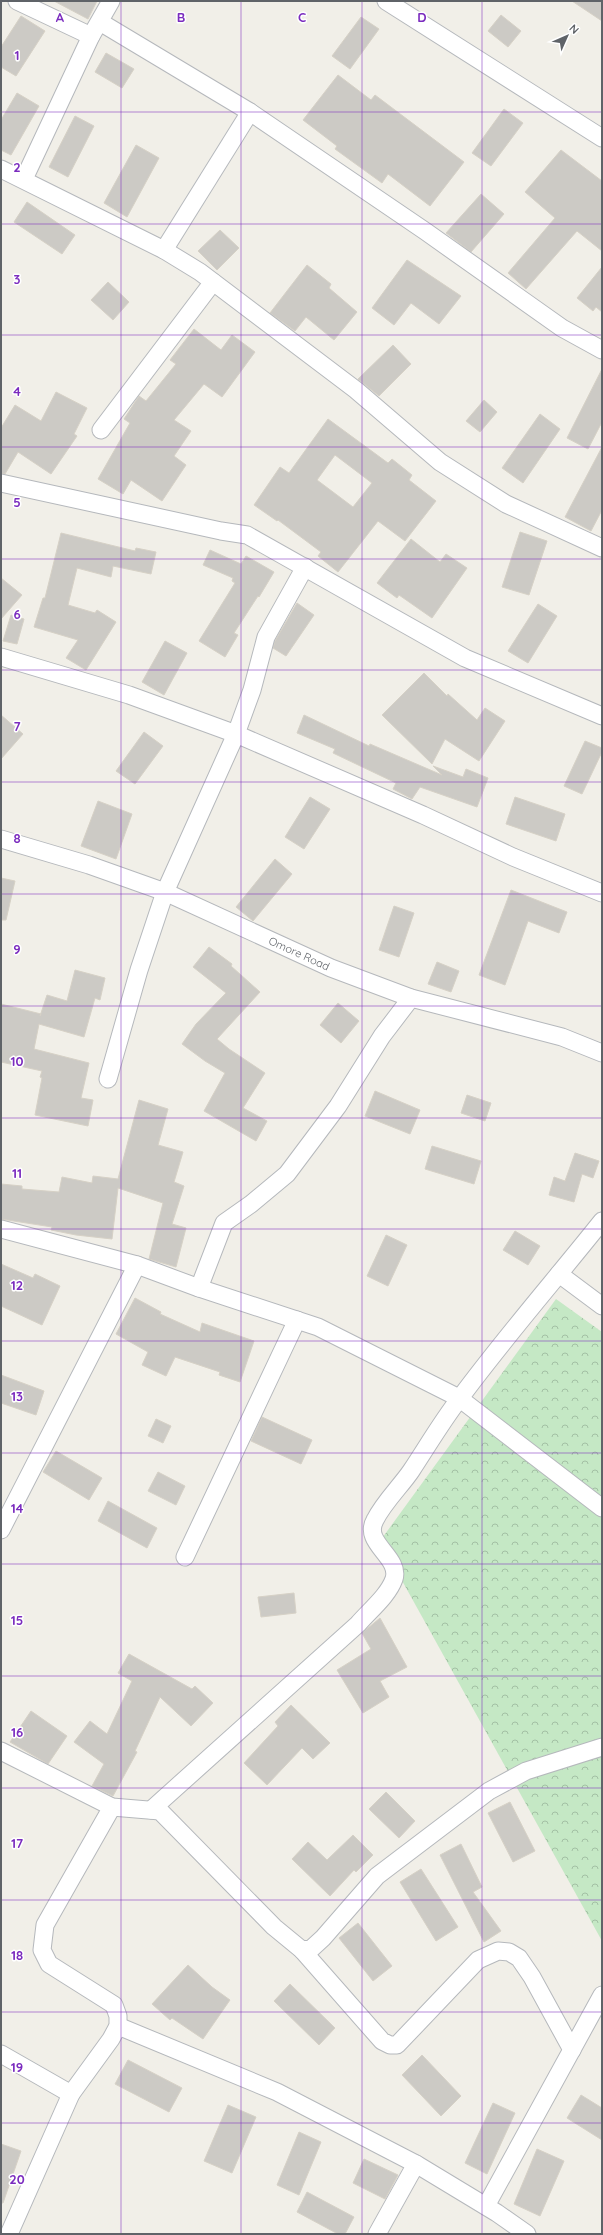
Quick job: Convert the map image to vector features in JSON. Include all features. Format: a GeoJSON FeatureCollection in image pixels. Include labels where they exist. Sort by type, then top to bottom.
{"type":"FeatureCollection","features":[{"type":"Feature","properties":{"kind":"street"},"geometry":{"type":"LineString","coordinates":[[16,1],[96,29],[250,112],[425,231],[562,328],[602,350]]}},
{"type":"Feature","properties":{"kind":"street"},"geometry":{"type":"LineString","coordinates":[[24,178],[111,1]]}},
{"type":"Feature","properties":{"kind":"street"},"geometry":{"type":"LineString","coordinates":[[386,1],[602,138]]}},
{"type":"Feature","properties":{"kind":"street"},"geometry":{"type":"LineString","coordinates":[[164,250],[250,112]]}},
{"type":"Feature","properties":{"kind":"street"},"geometry":{"type":"LineString","coordinates":[[1,169],[24,178],[164,250],[213,282],[356,390],[440,462],[506,504],[602,548]]}},
{"type":"Feature","properties":{"kind":"street"},"geometry":{"type":"LineString","coordinates":[[101,430],[213,282]]}},
{"type":"Feature","properties":{"kind":"street"},"geometry":{"type":"LineString","coordinates":[[1,483],[221,531],[247,535],[465,658],[602,716]]}},
{"type":"Feature","properties":{"kind":"street"},"geometry":{"type":"LineString","coordinates":[[108,1079],[139,970],[166,892],[236,734],[252,690],[266,637],[305,567]]}},
{"type":"Feature","properties":{"kind":"street"},"geometry":{"type":"LineString","coordinates":[[1,656],[129,695],[236,734],[423,815],[513,857],[602,893]]}},
{"type":"Feature","properties":{"kind":"street","name":"Omore Road"},"geometry":{"type":"LineString","coordinates":[[1,839],[89,865],[166,892],[331,968],[411,998],[562,1037],[602,1053]]}},
{"type":"Feature","properties":{"kind":"street"},"geometry":{"type":"LineString","coordinates":[[199,1288],[224,1224],[287,1174],[338,1106],[382,1036],[411,998]]}},
{"type":"Feature","properties":{"kind":"street"},"geometry":{"type":"LineString","coordinates":[[151,1810],[358,1624],[386,1593],[394,1579],[394,1569],[387,1555],[376,1542],[372,1532],[374,1520],[402,1486],[459,1398],[602,1221]]}},
{"type":"Feature","properties":{"kind":"street"},"geometry":{"type":"LineString","coordinates":[[1,1229],[137,1265],[199,1288],[318,1327],[459,1398],[602,1508]]}},
{"type":"Feature","properties":{"kind":"street"},"geometry":{"type":"LineString","coordinates":[[1,1530],[137,1265]]}},
{"type":"Feature","properties":{"kind":"street"},"geometry":{"type":"LineString","coordinates":[[559,1274],[602,1306]]}},
{"type":"Feature","properties":{"kind":"street"},"geometry":{"type":"LineString","coordinates":[[185,1557],[297,1320]]}},
{"type":"Feature","properties":{"kind":"street"},"geometry":{"type":"LineString","coordinates":[[302,1950],[311,1949],[377,1876],[490,1791],[526,1771],[602,1747]]}},
{"type":"Feature","properties":{"kind":"street"},"geometry":{"type":"LineString","coordinates":[[1,1751],[112,1807],[160,1811],[274,1927],[302,1950],[382,2041],[390,2045],[397,2045],[478,1960],[498,1951],[509,1952],[519,1958],[532,1977],[572,2050]]}},
{"type":"Feature","properties":{"kind":"street"},"geometry":{"type":"LineString","coordinates":[[7,2231],[71,2094],[111,2040],[118,2026],[118,2016],[114,2005],[49,1964],[42,1950],[45,1925],[112,1807]]}},
{"type":"Feature","properties":{"kind":"street"},"geometry":{"type":"LineString","coordinates":[[486,2206],[602,1995]]}},
{"type":"Feature","properties":{"kind":"street"},"geometry":{"type":"LineString","coordinates":[[118,2026],[277,2092],[416,2164],[486,2206],[526,2234]]}},
{"type":"Feature","properties":{"kind":"street"},"geometry":{"type":"LineString","coordinates":[[1,2054],[71,2094]]}},
{"type":"Feature","properties":{"kind":"street"},"geometry":{"type":"LineString","coordinates":[[377,2234],[416,2164]]}},
{"type":"Feature","properties":{"kind":"green space"},"geometry":{"type":"Polygon","coordinates":[[[556,1299],[602,1332],[602,1941],[380,1541],[556,1299]]]}},
{"type":"Feature","properties":{"kind":"building"},"geometry":{"type":"Polygon","coordinates":[[[54,1],[97,1],[88,19],[54,1]]]}},
{"type":"Feature","properties":{"kind":"building"},"geometry":{"type":"Polygon","coordinates":[[[572,1],[602,1],[602,21],[572,1]]]}},
{"type":"Feature","properties":{"kind":"building"},"geometry":{"type":"Polygon","coordinates":[[[501,15],[521,31],[508,47],[488,31],[501,15]]]}},
{"type":"Feature","properties":{"kind":"building"},"geometry":{"type":"Polygon","coordinates":[[[21,16],[45,31],[16,76],[1,67],[1,47],[21,16]]]}},
{"type":"Feature","properties":{"kind":"building"},"geometry":{"type":"Polygon","coordinates":[[[361,17],[379,29],[350,69],[332,56],[361,17]]]}},
{"type":"Feature","properties":{"kind":"building"},"geometry":{"type":"Polygon","coordinates":[[[106,53],[134,69],[122,88],[95,72],[106,53]]]}},
{"type":"Feature","properties":{"kind":"building"},"geometry":{"type":"Polygon","coordinates":[[[338,75],[371,100],[375,95],[464,162],[430,206],[388,174],[382,183],[335,149],[337,146],[303,120],[338,75]]]}},
{"type":"Feature","properties":{"kind":"building"},"geometry":{"type":"Polygon","coordinates":[[[17,93],[39,106],[11,155],[1,150],[1,120],[17,93]]]}},
{"type":"Feature","properties":{"kind":"building"},"geometry":{"type":"Polygon","coordinates":[[[504,109],[523,123],[491,166],[472,153],[504,109]]]}},
{"type":"Feature","properties":{"kind":"building"},"geometry":{"type":"Polygon","coordinates":[[[75,116],[94,126],[68,177],[49,167],[75,116]]]}},
{"type":"Feature","properties":{"kind":"building"},"geometry":{"type":"Polygon","coordinates":[[[136,145],[159,158],[127,217],[104,203],[136,145]]]}},
{"type":"Feature","properties":{"kind":"building"},"geometry":{"type":"Polygon","coordinates":[[[561,150],[602,181],[602,251],[577,231],[526,289],[508,273],[555,218],[525,192],[561,150]]]}},
{"type":"Feature","properties":{"kind":"building"},"geometry":{"type":"Polygon","coordinates":[[[481,194],[504,214],[471,252],[446,233],[481,194]]]}},
{"type":"Feature","properties":{"kind":"building"},"geometry":{"type":"Polygon","coordinates":[[[27,202],[75,235],[62,254],[14,222],[27,202]]]}},
{"type":"Feature","properties":{"kind":"building"},"geometry":{"type":"Polygon","coordinates":[[[220,230],[239,248],[217,270],[198,251],[220,230]]]}},
{"type":"Feature","properties":{"kind":"building"},"geometry":{"type":"Polygon","coordinates":[[[407,260],[461,296],[439,324],[411,303],[394,325],[372,308],[407,260]]]}},
{"type":"Feature","properties":{"kind":"building"},"geometry":{"type":"Polygon","coordinates":[[[307,265],[331,284],[329,288],[357,312],[334,340],[306,317],[295,331],[270,313],[307,265]]]}},
{"type":"Feature","properties":{"kind":"building"},"geometry":{"type":"Polygon","coordinates":[[[602,267],[602,312],[596,307],[593,311],[577,298],[602,267]]]}},
{"type":"Feature","properties":{"kind":"building"},"geometry":{"type":"Polygon","coordinates":[[[108,282],[129,302],[113,320],[91,300],[108,282]]]}},
{"type":"Feature","properties":{"kind":"building"},"geometry":{"type":"Polygon","coordinates":[[[194,329],[221,350],[232,335],[255,352],[222,397],[204,384],[174,420],[191,431],[174,456],[186,465],[162,501],[131,480],[123,494],[98,479],[130,423],[124,419],[139,396],[146,401],[176,364],[170,360],[194,329]]]}},
{"type":"Feature","properties":{"kind":"building"},"geometry":{"type":"Polygon","coordinates":[[[393,345],[411,364],[379,396],[358,379],[393,345]]]}},
{"type":"Feature","properties":{"kind":"building"},"geometry":{"type":"Polygon","coordinates":[[[602,369],[602,422],[588,449],[567,438],[602,369]]]}},
{"type":"Feature","properties":{"kind":"building"},"geometry":{"type":"Polygon","coordinates":[[[56,392],[87,408],[74,434],[77,436],[51,474],[18,452],[5,474],[1,473],[1,428],[15,405],[41,421],[56,392]]]}},
{"type":"Feature","properties":{"kind":"building"},"geometry":{"type":"Polygon","coordinates":[[[484,400],[497,412],[480,432],[466,421],[484,400]]]}},
{"type":"Feature","properties":{"kind":"building"},"geometry":{"type":"Polygon","coordinates":[[[540,414],[560,429],[523,483],[502,468],[540,414]]]}},
{"type":"Feature","properties":{"kind":"building"},"geometry":{"type":"Polygon","coordinates":[[[328,419],[388,463],[392,459],[412,475],[409,480],[436,501],[405,541],[378,521],[338,572],[318,556],[321,552],[278,520],[277,521],[254,505],[280,467],[289,473],[328,419]],[[335,455],[317,480],[353,507],[372,483],[335,455]]]}},
{"type":"Feature","properties":{"kind":"building"},"geometry":{"type":"Polygon","coordinates":[[[602,447],[602,510],[591,531],[565,517],[602,447]]]}},
{"type":"Feature","properties":{"kind":"building"},"geometry":{"type":"Polygon","coordinates":[[[520,532],[547,541],[529,595],[502,587],[520,532]]]}},
{"type":"Feature","properties":{"kind":"building"},"geometry":{"type":"Polygon","coordinates":[[[61,533],[135,551],[136,548],[156,552],[151,574],[113,566],[111,577],[77,568],[68,605],[95,613],[97,610],[116,622],[86,670],[66,658],[78,640],[34,627],[43,598],[45,598],[61,533]]]}},
{"type":"Feature","properties":{"kind":"building"},"geometry":{"type":"Polygon","coordinates":[[[411,539],[440,562],[446,554],[467,568],[432,618],[399,595],[397,598],[377,583],[411,539]]]}},
{"type":"Feature","properties":{"kind":"building"},"geometry":{"type":"Polygon","coordinates":[[[210,550],[241,564],[246,556],[274,572],[234,633],[238,635],[225,657],[199,641],[235,583],[232,581],[233,578],[203,565],[210,550]]]}},
{"type":"Feature","properties":{"kind":"building"},"geometry":{"type":"Polygon","coordinates":[[[1,578],[22,595],[1,619],[1,578]]]}},
{"type":"Feature","properties":{"kind":"building"},"geometry":{"type":"Polygon","coordinates":[[[297,603],[314,615],[286,656],[273,648],[275,641],[297,603]]]}},
{"type":"Feature","properties":{"kind":"building"},"geometry":{"type":"Polygon","coordinates":[[[538,604],[557,616],[528,663],[508,651],[538,604]]]}},
{"type":"Feature","properties":{"kind":"building"},"geometry":{"type":"Polygon","coordinates":[[[11,615],[24,619],[17,644],[3,641],[11,615]]]}},
{"type":"Feature","properties":{"kind":"building"},"geometry":{"type":"Polygon","coordinates":[[[165,641],[187,653],[164,695],[142,682],[165,641]]]}},
{"type":"Feature","properties":{"kind":"building"},"geometry":{"type":"Polygon","coordinates":[[[424,673],[447,696],[448,694],[477,720],[485,708],[505,721],[479,761],[445,739],[432,764],[382,715],[424,673]]]}},
{"type":"Feature","properties":{"kind":"building"},"geometry":{"type":"Polygon","coordinates":[[[1,715],[23,734],[1,759],[1,715]]]}},
{"type":"Feature","properties":{"kind":"building"},"geometry":{"type":"Polygon","coordinates":[[[304,715],[369,746],[370,744],[442,775],[433,766],[463,777],[466,769],[488,778],[477,807],[420,787],[412,799],[393,789],[396,783],[333,753],[335,749],[297,733],[304,715]]]}},
{"type":"Feature","properties":{"kind":"building"},"geometry":{"type":"Polygon","coordinates":[[[144,732],[163,746],[135,784],[116,771],[144,732]]]}},
{"type":"Feature","properties":{"kind":"building"},"geometry":{"type":"Polygon","coordinates":[[[585,741],[602,748],[602,752],[582,794],[564,786],[585,741]]]}},
{"type":"Feature","properties":{"kind":"building"},"geometry":{"type":"Polygon","coordinates":[[[310,797],[330,809],[304,849],[285,837],[310,797]]]}},
{"type":"Feature","properties":{"kind":"building"},"geometry":{"type":"Polygon","coordinates":[[[515,797],[565,814],[556,841],[506,824],[515,797]]]}},
{"type":"Feature","properties":{"kind":"building"},"geometry":{"type":"Polygon","coordinates":[[[98,801],[132,814],[116,859],[81,846],[98,801]]]}},
{"type":"Feature","properties":{"kind":"building"},"geometry":{"type":"Polygon","coordinates":[[[275,859],[292,874],[253,921],[236,907],[275,859]]]}},
{"type":"Feature","properties":{"kind":"building"},"geometry":{"type":"Polygon","coordinates":[[[1,878],[15,881],[6,920],[1,920],[1,878]]]}},
{"type":"Feature","properties":{"kind":"building"},"geometry":{"type":"Polygon","coordinates":[[[511,890],[567,912],[559,933],[528,921],[505,985],[479,975],[511,890]]]}},
{"type":"Feature","properties":{"kind":"building"},"geometry":{"type":"Polygon","coordinates":[[[394,906],[414,913],[399,957],[379,950],[394,906]]]}},
{"type":"Feature","properties":{"kind":"building"},"geometry":{"type":"Polygon","coordinates":[[[209,947],[232,964],[231,966],[260,992],[217,1039],[229,1049],[265,1073],[243,1108],[267,1121],[256,1141],[204,1111],[225,1073],[205,1061],[182,1044],[196,1024],[226,993],[193,967],[209,947]]]}},
{"type":"Feature","properties":{"kind":"building"},"geometry":{"type":"Polygon","coordinates":[[[437,962],[459,971],[451,992],[428,984],[437,962]]]}},
{"type":"Feature","properties":{"kind":"building"},"geometry":{"type":"Polygon","coordinates":[[[75,970],[105,978],[100,1000],[95,998],[84,1037],[39,1024],[34,1049],[89,1063],[81,1098],[93,1100],[88,1126],[35,1115],[42,1071],[1,1062],[1,1004],[41,1014],[47,995],[67,1001],[75,970]]]}},
{"type":"Feature","properties":{"kind":"building"},"geometry":{"type":"Polygon","coordinates":[[[338,1003],[359,1021],[341,1043],[320,1025],[338,1003]]]}},
{"type":"Feature","properties":{"kind":"building"},"geometry":{"type":"Polygon","coordinates":[[[375,1091],[420,1110],[410,1134],[365,1116],[375,1091]]]}},
{"type":"Feature","properties":{"kind":"building"},"geometry":{"type":"Polygon","coordinates":[[[467,1095],[491,1103],[485,1121],[461,1113],[467,1095]]]}},
{"type":"Feature","properties":{"kind":"building"},"geometry":{"type":"Polygon","coordinates":[[[139,1100],[168,1109],[158,1145],[183,1152],[174,1182],[184,1186],[172,1224],[186,1228],[176,1267],[149,1259],[163,1203],[118,1188],[112,1239],[76,1235],[51,1230],[52,1227],[1,1219],[1,1184],[22,1186],[22,1189],[59,1192],[62,1177],[92,1183],[93,1176],[118,1179],[139,1100]]]}},
{"type":"Feature","properties":{"kind":"building"},"geometry":{"type":"Polygon","coordinates":[[[432,1146],[481,1161],[474,1184],[425,1169],[432,1146]]]}},
{"type":"Feature","properties":{"kind":"building"},"geometry":{"type":"Polygon","coordinates":[[[575,1153],[599,1161],[593,1178],[582,1174],[574,1202],[549,1195],[554,1177],[565,1181],[575,1153]]]}},
{"type":"Feature","properties":{"kind":"building"},"geometry":{"type":"Polygon","coordinates":[[[515,1231],[540,1246],[528,1265],[503,1250],[515,1231]]]}},
{"type":"Feature","properties":{"kind":"building"},"geometry":{"type":"Polygon","coordinates":[[[386,1235],[407,1245],[388,1286],[367,1276],[386,1235]]]}},
{"type":"Feature","properties":{"kind":"building"},"geometry":{"type":"Polygon","coordinates":[[[1,1264],[33,1278],[35,1274],[60,1286],[42,1325],[1,1306],[1,1264]]]}},
{"type":"Feature","properties":{"kind":"building"},"geometry":{"type":"Polygon","coordinates":[[[135,1298],[161,1312],[160,1314],[200,1332],[202,1323],[254,1341],[240,1382],[219,1375],[220,1372],[175,1357],[166,1376],[142,1365],[148,1352],[116,1334],[135,1298]]]}},
{"type":"Feature","properties":{"kind":"building"},"geometry":{"type":"Polygon","coordinates":[[[1,1375],[44,1391],[36,1415],[1,1403],[1,1375]]]}},
{"type":"Feature","properties":{"kind":"building"},"geometry":{"type":"Polygon","coordinates":[[[262,1417],[312,1440],[301,1464],[251,1441],[262,1417]]]}},
{"type":"Feature","properties":{"kind":"building"},"geometry":{"type":"Polygon","coordinates":[[[156,1419],[171,1426],[163,1443],[148,1436],[156,1419]]]}},
{"type":"Feature","properties":{"kind":"building"},"geometry":{"type":"Polygon","coordinates":[[[56,1451],[102,1478],[89,1500],[43,1472],[56,1451]]]}},
{"type":"Feature","properties":{"kind":"building"},"geometry":{"type":"Polygon","coordinates":[[[158,1472],[185,1486],[176,1505],[148,1491],[158,1472]]]}},
{"type":"Feature","properties":{"kind":"building"},"geometry":{"type":"Polygon","coordinates":[[[108,1501],[157,1528],[147,1548],[98,1521],[108,1501]]]}},
{"type":"Feature","properties":{"kind":"building"},"geometry":{"type":"Polygon","coordinates":[[[294,1593],[296,1613],[261,1617],[258,1597],[294,1593]]]}},
{"type":"Feature","properties":{"kind":"building"},"geometry":{"type":"Polygon","coordinates":[[[380,1618],[407,1667],[380,1681],[389,1697],[363,1713],[337,1670],[371,1649],[362,1633],[380,1618]]]}},
{"type":"Feature","properties":{"kind":"building"},"geometry":{"type":"Polygon","coordinates":[[[129,1654],[192,1689],[195,1686],[213,1703],[191,1726],[160,1697],[135,1751],[137,1752],[113,1796],[92,1786],[104,1764],[74,1742],[90,1721],[107,1734],[132,1681],[118,1673],[129,1654]]]}},
{"type":"Feature","properties":{"kind":"building"},"geometry":{"type":"Polygon","coordinates":[[[291,1705],[330,1743],[313,1759],[302,1748],[267,1785],[244,1763],[278,1726],[275,1722],[291,1705]]]}},
{"type":"Feature","properties":{"kind":"building"},"geometry":{"type":"Polygon","coordinates":[[[31,1711],[67,1736],[48,1764],[10,1742],[31,1711]]]}},
{"type":"Feature","properties":{"kind":"building"},"geometry":{"type":"Polygon","coordinates":[[[386,1792],[415,1821],[399,1838],[369,1809],[386,1792]]]}},
{"type":"Feature","properties":{"kind":"building"},"geometry":{"type":"Polygon","coordinates":[[[510,1802],[535,1851],[513,1862],[488,1813],[510,1802]]]}},
{"type":"Feature","properties":{"kind":"building"},"geometry":{"type":"Polygon","coordinates":[[[353,1835],[373,1855],[356,1872],[354,1870],[330,1896],[292,1859],[308,1842],[327,1860],[353,1835]]]}},
{"type":"Feature","properties":{"kind":"building"},"geometry":{"type":"Polygon","coordinates":[[[461,1844],[482,1887],[473,1892],[501,1931],[484,1942],[440,1855],[461,1844]]]}},
{"type":"Feature","properties":{"kind":"building"},"geometry":{"type":"Polygon","coordinates":[[[421,1869],[458,1927],[436,1941],[400,1882],[421,1869]]]}},
{"type":"Feature","properties":{"kind":"building"},"geometry":{"type":"Polygon","coordinates":[[[358,1923],[392,1966],[373,1981],[339,1938],[358,1923]]]}},
{"type":"Feature","properties":{"kind":"building"},"geometry":{"type":"Polygon","coordinates":[[[188,1965],[212,1987],[230,2000],[203,2039],[172,2018],[170,2020],[152,2004],[188,1965]]]}},
{"type":"Feature","properties":{"kind":"building"},"geometry":{"type":"Polygon","coordinates":[[[290,1984],[335,2028],[319,2045],[274,2001],[290,1984]]]}},
{"type":"Feature","properties":{"kind":"building"},"geometry":{"type":"Polygon","coordinates":[[[422,2055],[461,2096],[441,2116],[402,2075],[422,2055]]]}},
{"type":"Feature","properties":{"kind":"building"},"geometry":{"type":"Polygon","coordinates":[[[128,2060],[182,2088],[169,2112],[115,2084],[128,2060]]]}},
{"type":"Feature","properties":{"kind":"building"},"geometry":{"type":"Polygon","coordinates":[[[581,2095],[602,2108],[602,2140],[567,2118],[581,2095]]]}},
{"type":"Feature","properties":{"kind":"building"},"geometry":{"type":"Polygon","coordinates":[[[493,2103],[515,2113],[487,2174],[465,2163],[493,2103]]]}},
{"type":"Feature","properties":{"kind":"building"},"geometry":{"type":"Polygon","coordinates":[[[228,2105],[256,2117],[232,2173],[204,2161],[228,2105]]]}},
{"type":"Feature","properties":{"kind":"building"},"geometry":{"type":"Polygon","coordinates":[[[299,2132],[321,2142],[299,2195],[277,2185],[299,2132]]]}},
{"type":"Feature","properties":{"kind":"building"},"geometry":{"type":"Polygon","coordinates":[[[1,2144],[21,2151],[3,2203],[1,2203],[1,2144]]]}},
{"type":"Feature","properties":{"kind":"building"},"geometry":{"type":"Polygon","coordinates":[[[537,2149],[564,2161],[540,2216],[514,2204],[537,2149]]]}},
{"type":"Feature","properties":{"kind":"building"},"geometry":{"type":"Polygon","coordinates":[[[364,2159],[398,2175],[385,2199],[353,2183],[364,2159]]]}},
{"type":"Feature","properties":{"kind":"building"},"geometry":{"type":"Polygon","coordinates":[[[307,2192],[354,2217],[345,2234],[338,2234],[297,2212],[307,2192]]]}}]}
